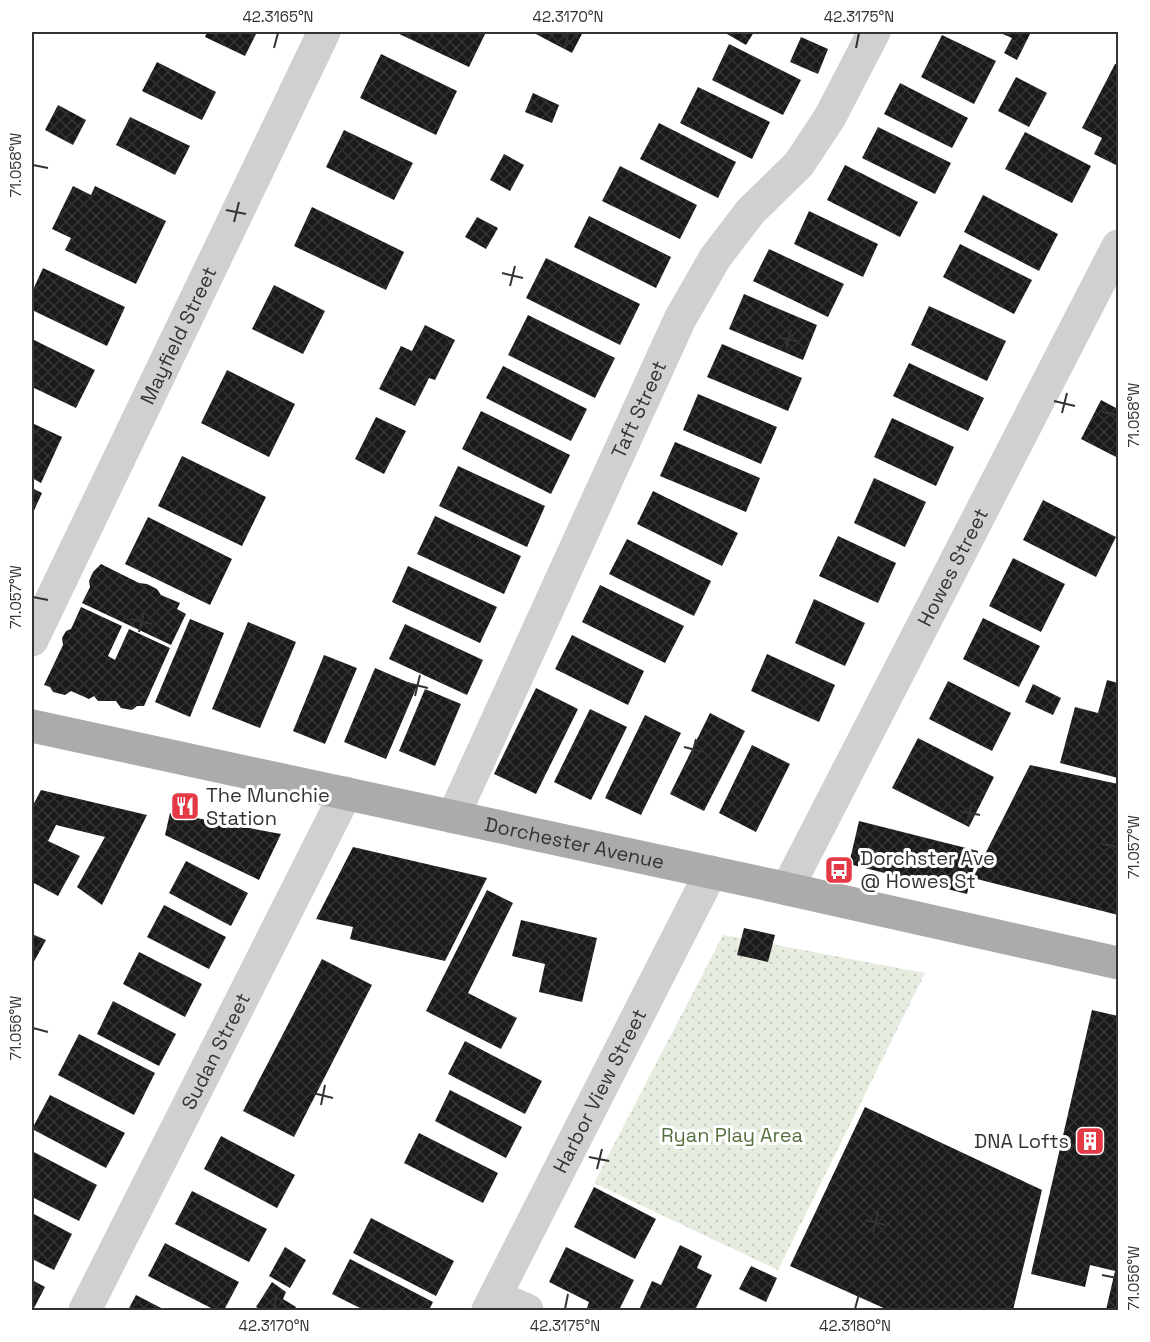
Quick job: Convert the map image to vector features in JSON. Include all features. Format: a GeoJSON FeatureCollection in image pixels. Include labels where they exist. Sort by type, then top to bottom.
{"type":"FeatureCollection","features":[{"type":"Feature","properties":{"kind":"main road","name":"Dorchester Avenue"},"geometry":{"type":"LineString","coordinates":[[32,726],[711,872],[1119,963]]}},
{"type":"Feature","properties":{"kind":"street","name":"Mayfield Street"},"geometry":{"type":"LineString","coordinates":[[32,640],[324,32]]}},
{"type":"Feature","properties":{"kind":"street","name":"Taft Street"},"geometry":{"type":"LineString","coordinates":[[453,817],[680,319],[715,258],[750,212],[799,164],[830,117],[874,32]]}},
{"type":"Feature","properties":{"kind":"street","name":"Howes Street"},"geometry":{"type":"LineString","coordinates":[[787,889],[1119,246]]}},
{"type":"Feature","properties":{"kind":"street","name":"Sudan Street"},"geometry":{"type":"LineString","coordinates":[[85,1311],[346,793]]}},
{"type":"Feature","properties":{"kind":"street","name":"Harbor View Street"},"geometry":{"type":"LineString","coordinates":[[492,1303],[711,872]]}},
{"type":"Feature","properties":{"kind":"street"},"geometry":{"type":"LineString","coordinates":[[492,1303],[527,1311]]}},
{"type":"Feature","properties":{"kind":"green space","name":"Ryan Play Area"},"geometry":{"type":"Polygon","coordinates":[[[723,935],[925,973],[778,1270],[594,1183],[723,935]]]}},
{"type":"Feature","properties":{"kind":"building"},"geometry":{"type":"Polygon","coordinates":[[[207,32],[257,32],[245,56],[205,37],[207,32]]]}},
{"type":"Feature","properties":{"kind":"building"},"geometry":{"type":"Polygon","coordinates":[[[395,32],[486,32],[469,67],[395,32]]]}},
{"type":"Feature","properties":{"kind":"building"},"geometry":{"type":"Polygon","coordinates":[[[532,32],[583,32],[572,53],[532,32]]]}},
{"type":"Feature","properties":{"kind":"building"},"geometry":{"type":"Polygon","coordinates":[[[728,32],[754,32],[746,45],[727,34],[728,32]]]}},
{"type":"Feature","properties":{"kind":"building"},"geometry":{"type":"Polygon","coordinates":[[[998,32],[1031,32],[1017,60],[1004,53],[1012,38],[998,32]]]}},
{"type":"Feature","properties":{"kind":"building"},"geometry":{"type":"Polygon","coordinates":[[[942,35],[996,61],[974,104],[921,77],[942,35]]]}},
{"type":"Feature","properties":{"kind":"building"},"geometry":{"type":"Polygon","coordinates":[[[801,37],[828,49],[818,74],[790,62],[801,37]]]}},
{"type":"Feature","properties":{"kind":"building"},"geometry":{"type":"Polygon","coordinates":[[[729,44],[801,80],[783,115],[712,80],[729,44]]]}},
{"type":"Feature","properties":{"kind":"building"},"geometry":{"type":"Polygon","coordinates":[[[381,54],[457,91],[436,135],[360,98],[381,54]]]}},
{"type":"Feature","properties":{"kind":"building"},"geometry":{"type":"Polygon","coordinates":[[[157,62],[216,92],[202,120],[142,91],[157,62]]]}},
{"type":"Feature","properties":{"kind":"building"},"geometry":{"type":"Polygon","coordinates":[[[1115,64],[1118,65],[1118,166],[1094,154],[1102,138],[1082,128],[1115,64]]]}},
{"type":"Feature","properties":{"kind":"building"},"geometry":{"type":"Polygon","coordinates":[[[1016,77],[1047,93],[1029,127],[998,111],[1016,77]]]}},
{"type":"Feature","properties":{"kind":"building"},"geometry":{"type":"Polygon","coordinates":[[[900,83],[968,118],[952,148],[884,114],[900,83]]]}},
{"type":"Feature","properties":{"kind":"building"},"geometry":{"type":"Polygon","coordinates":[[[698,87],[770,122],[752,159],[680,123],[698,87]]]}},
{"type":"Feature","properties":{"kind":"building"},"geometry":{"type":"Polygon","coordinates":[[[533,93],[559,105],[552,123],[525,112],[533,93]]]}},
{"type":"Feature","properties":{"kind":"building"},"geometry":{"type":"Polygon","coordinates":[[[58,105],[86,120],[73,145],[45,130],[58,105]]]}},
{"type":"Feature","properties":{"kind":"building"},"geometry":{"type":"Polygon","coordinates":[[[130,117],[190,146],[175,175],[116,145],[130,117]]]}},
{"type":"Feature","properties":{"kind":"building"},"geometry":{"type":"Polygon","coordinates":[[[659,123],[736,162],[718,198],[640,159],[659,123]]]}},
{"type":"Feature","properties":{"kind":"building"},"geometry":{"type":"Polygon","coordinates":[[[878,127],[951,163],[935,194],[862,158],[878,127]]]}},
{"type":"Feature","properties":{"kind":"building"},"geometry":{"type":"Polygon","coordinates":[[[344,130],[413,163],[394,200],[326,167],[344,130]]]}},
{"type":"Feature","properties":{"kind":"building"},"geometry":{"type":"Polygon","coordinates":[[[1025,132],[1091,166],[1072,203],[1005,169],[1025,132]]]}},
{"type":"Feature","properties":{"kind":"building"},"geometry":{"type":"Polygon","coordinates":[[[504,154],[524,165],[510,191],[490,180],[504,154]]]}},
{"type":"Feature","properties":{"kind":"building"},"geometry":{"type":"Polygon","coordinates":[[[845,165],[918,202],[900,237],[827,200],[845,165]]]}},
{"type":"Feature","properties":{"kind":"building"},"geometry":{"type":"Polygon","coordinates":[[[620,166],[697,205],[680,239],[602,201],[620,166]]]}},
{"type":"Feature","properties":{"kind":"building"},"geometry":{"type":"Polygon","coordinates":[[[73,186],[91,195],[95,186],[166,221],[136,284],[65,250],[71,238],[52,229],[73,186]]]}},
{"type":"Feature","properties":{"kind":"building"},"geometry":{"type":"Polygon","coordinates":[[[983,195],[1058,234],[1039,271],[964,232],[983,195]]]}},
{"type":"Feature","properties":{"kind":"building"},"geometry":{"type":"Polygon","coordinates":[[[312,207],[404,252],[386,290],[294,246],[312,207]]]}},
{"type":"Feature","properties":{"kind":"building"},"geometry":{"type":"Polygon","coordinates":[[[809,211],[878,244],[863,277],[794,244],[809,211]]]}},
{"type":"Feature","properties":{"kind":"building"},"geometry":{"type":"Polygon","coordinates":[[[589,216],[671,257],[656,288],[574,247],[589,216]]]}},
{"type":"Feature","properties":{"kind":"building"},"geometry":{"type":"Polygon","coordinates":[[[477,217],[498,228],[486,249],[465,237],[477,217]]]}},
{"type":"Feature","properties":{"kind":"building"},"geometry":{"type":"Polygon","coordinates":[[[960,244],[1032,280],[1014,314],[943,277],[960,244]]]}},
{"type":"Feature","properties":{"kind":"building"},"geometry":{"type":"Polygon","coordinates":[[[769,249],[844,284],[828,317],[753,281],[769,249]]]}},
{"type":"Feature","properties":{"kind":"building"},"geometry":{"type":"Polygon","coordinates":[[[546,258],[640,304],[620,345],[526,298],[546,258]]]}},
{"type":"Feature","properties":{"kind":"building"},"geometry":{"type":"Polygon","coordinates":[[[43,268],[125,307],[107,346],[32,310],[32,292],[43,268]]]}},
{"type":"Feature","properties":{"kind":"building"},"geometry":{"type":"Polygon","coordinates":[[[274,285],[325,311],[303,354],[252,329],[274,285]]]}},
{"type":"Feature","properties":{"kind":"building"},"geometry":{"type":"Polygon","coordinates":[[[744,294],[817,325],[803,360],[729,329],[744,294]]]}},
{"type":"Feature","properties":{"kind":"building"},"geometry":{"type":"Polygon","coordinates":[[[929,306],[1006,341],[987,381],[911,345],[929,306]]]}},
{"type":"Feature","properties":{"kind":"building"},"geometry":{"type":"Polygon","coordinates":[[[528,315],[615,358],[595,398],[508,355],[528,315]]]}},
{"type":"Feature","properties":{"kind":"building"},"geometry":{"type":"Polygon","coordinates":[[[425,325],[455,340],[435,380],[429,378],[415,406],[379,389],[401,346],[412,351],[425,325]]]}},
{"type":"Feature","properties":{"kind":"building"},"geometry":{"type":"Polygon","coordinates":[[[32,339],[95,370],[76,408],[32,387],[32,339]]]}},
{"type":"Feature","properties":{"kind":"building"},"geometry":{"type":"Polygon","coordinates":[[[722,344],[802,378],[788,411],[707,377],[722,344]]]}},
{"type":"Feature","properties":{"kind":"building"},"geometry":{"type":"Polygon","coordinates":[[[909,363],[984,398],[968,431],[893,396],[909,363]]]}},
{"type":"Feature","properties":{"kind":"building"},"geometry":{"type":"Polygon","coordinates":[[[503,366],[587,409],[571,441],[486,398],[503,366]]]}},
{"type":"Feature","properties":{"kind":"building"},"geometry":{"type":"Polygon","coordinates":[[[227,370],[295,404],[269,457],[201,423],[227,370]]]}},
{"type":"Feature","properties":{"kind":"building"},"geometry":{"type":"Polygon","coordinates":[[[698,394],[777,427],[761,464],[683,430],[698,394]]]}},
{"type":"Feature","properties":{"kind":"building"},"geometry":{"type":"Polygon","coordinates":[[[1101,400],[1118,409],[1118,458],[1081,439],[1101,400]]]}},
{"type":"Feature","properties":{"kind":"building"},"geometry":{"type":"Polygon","coordinates":[[[481,411],[570,455],[551,494],[462,449],[481,411]]]}},
{"type":"Feature","properties":{"kind":"building"},"geometry":{"type":"Polygon","coordinates":[[[376,417],[406,431],[384,474],[355,459],[376,417]]]}},
{"type":"Feature","properties":{"kind":"building"},"geometry":{"type":"Polygon","coordinates":[[[892,418],[954,447],[936,486],[874,457],[892,418]]]}},
{"type":"Feature","properties":{"kind":"building"},"geometry":{"type":"Polygon","coordinates":[[[32,423],[62,437],[41,483],[32,478],[32,423]]]}},
{"type":"Feature","properties":{"kind":"building"},"geometry":{"type":"Polygon","coordinates":[[[675,442],[760,478],[746,512],[660,476],[675,442]]]}},
{"type":"Feature","properties":{"kind":"building"},"geometry":{"type":"Polygon","coordinates":[[[182,456],[266,497],[242,546],[158,506],[182,456]]]}},
{"type":"Feature","properties":{"kind":"building"},"geometry":{"type":"Polygon","coordinates":[[[458,466],[545,506],[527,547],[439,506],[458,466]]]}},
{"type":"Feature","properties":{"kind":"building"},"geometry":{"type":"Polygon","coordinates":[[[874,478],[926,502],[905,547],[854,523],[874,478]]]}},
{"type":"Feature","properties":{"kind":"building"},"geometry":{"type":"Polygon","coordinates":[[[32,488],[42,493],[32,515],[32,488]]]}},
{"type":"Feature","properties":{"kind":"building"},"geometry":{"type":"Polygon","coordinates":[[[653,491],[738,533],[722,566],[637,524],[653,491]]]}},
{"type":"Feature","properties":{"kind":"building"},"geometry":{"type":"Polygon","coordinates":[[[1043,500],[1116,537],[1096,577],[1023,540],[1043,500]]]}},
{"type":"Feature","properties":{"kind":"building"},"geometry":{"type":"Polygon","coordinates":[[[435,516],[521,556],[504,594],[417,554],[435,516]]]}},
{"type":"Feature","properties":{"kind":"building"},"geometry":{"type":"Polygon","coordinates":[[[148,517],[232,559],[210,605],[125,564],[148,517]]]}},
{"type":"Feature","properties":{"kind":"building"},"geometry":{"type":"Polygon","coordinates":[[[838,536],[896,563],[878,603],[819,576],[838,536]]]}},
{"type":"Feature","properties":{"kind":"building"},"geometry":{"type":"Polygon","coordinates":[[[627,539],[711,581],[694,616],[609,574],[627,539]]]}},
{"type":"Feature","properties":{"kind":"building"},"geometry":{"type":"Polygon","coordinates":[[[1013,558],[1065,584],[1041,632],[989,606],[1013,558]]]}},
{"type":"Feature","properties":{"kind":"building"},"geometry":{"type":"Polygon","coordinates":[[[101,564],[139,583],[147,584],[157,589],[161,595],[180,603],[177,609],[186,614],[171,645],[82,603],[90,587],[89,581],[93,572],[101,564]]]}},
{"type":"Feature","properties":{"kind":"building"},"geometry":{"type":"Polygon","coordinates":[[[408,566],[497,607],[480,643],[392,602],[408,566]]]}},
{"type":"Feature","properties":{"kind":"building"},"geometry":{"type":"Polygon","coordinates":[[[600,585],[684,626],[665,663],[582,622],[600,585]]]}},
{"type":"Feature","properties":{"kind":"building"},"geometry":{"type":"Polygon","coordinates":[[[814,599],[865,623],[845,666],[795,643],[814,599]]]}},
{"type":"Feature","properties":{"kind":"building"},"geometry":{"type":"Polygon","coordinates":[[[81,607],[122,626],[108,656],[115,660],[129,629],[170,648],[144,706],[137,706],[132,710],[121,708],[116,701],[98,701],[94,696],[89,699],[71,691],[65,695],[53,692],[50,687],[44,685],[63,645],[62,638],[66,631],[71,629],[81,607]]]}},
{"type":"Feature","properties":{"kind":"building"},"geometry":{"type":"Polygon","coordinates":[[[983,618],[1040,646],[1019,687],[963,659],[983,618]]]}},
{"type":"Feature","properties":{"kind":"building"},"geometry":{"type":"Polygon","coordinates":[[[190,619],[224,633],[190,717],[155,702],[190,619]]]}},
{"type":"Feature","properties":{"kind":"building"},"geometry":{"type":"Polygon","coordinates":[[[248,622],[296,642],[260,728],[212,709],[248,622]]]}},
{"type":"Feature","properties":{"kind":"building"},"geometry":{"type":"Polygon","coordinates":[[[405,624],[483,660],[467,695],[389,659],[405,624]]]}},
{"type":"Feature","properties":{"kind":"building"},"geometry":{"type":"Polygon","coordinates":[[[572,635],[644,671],[628,705],[555,669],[572,635]]]}},
{"type":"Feature","properties":{"kind":"building"},"geometry":{"type":"Polygon","coordinates":[[[767,654],[835,685],[819,722],[751,691],[767,654]]]}},
{"type":"Feature","properties":{"kind":"building"},"geometry":{"type":"Polygon","coordinates":[[[324,655],[357,668],[325,744],[293,731],[324,655]]]}},
{"type":"Feature","properties":{"kind":"building"},"geometry":{"type":"Polygon","coordinates":[[[375,668],[417,686],[386,759],[344,742],[375,668]]]}},
{"type":"Feature","properties":{"kind":"building"},"geometry":{"type":"Polygon","coordinates":[[[1107,680],[1118,683],[1118,778],[1060,763],[1075,707],[1098,713],[1107,680]]]}},
{"type":"Feature","properties":{"kind":"building"},"geometry":{"type":"Polygon","coordinates":[[[948,681],[1011,713],[992,751],[929,719],[948,681]]]}},
{"type":"Feature","properties":{"kind":"building"},"geometry":{"type":"Polygon","coordinates":[[[1033,684],[1061,698],[1053,715],[1025,702],[1033,684]]]}},
{"type":"Feature","properties":{"kind":"building"},"geometry":{"type":"Polygon","coordinates":[[[536,688],[578,709],[536,794],[494,774],[536,688]]]}},
{"type":"Feature","properties":{"kind":"building"},"geometry":{"type":"Polygon","coordinates":[[[425,689],[461,704],[435,766],[399,751],[425,689]]]}},
{"type":"Feature","properties":{"kind":"building"},"geometry":{"type":"Polygon","coordinates":[[[590,709],[627,727],[591,800],[554,782],[590,709]]]}},
{"type":"Feature","properties":{"kind":"building"},"geometry":{"type":"Polygon","coordinates":[[[710,713],[745,731],[704,811],[670,794],[710,713]]]}},
{"type":"Feature","properties":{"kind":"building"},"geometry":{"type":"Polygon","coordinates":[[[645,715],[681,733],[641,815],[605,798],[645,715]]]}},
{"type":"Feature","properties":{"kind":"building"},"geometry":{"type":"Polygon","coordinates":[[[918,738],[994,777],[969,827],[892,788],[918,738]]]}},
{"type":"Feature","properties":{"kind":"building"},"geometry":{"type":"Polygon","coordinates":[[[752,745],[790,764],[756,832],[719,813],[752,745]]]}},
{"type":"Feature","properties":{"kind":"building"},"geometry":{"type":"Polygon","coordinates":[[[1030,765],[1118,784],[1118,915],[973,878],[1030,765]]]}},
{"type":"Feature","properties":{"kind":"building"},"geometry":{"type":"Polygon","coordinates":[[[41,790],[147,815],[102,905],[77,887],[105,837],[56,825],[48,841],[80,856],[58,896],[32,882],[32,807],[41,790]]]}},
{"type":"Feature","properties":{"kind":"building"},"geometry":{"type":"Polygon","coordinates":[[[170,813],[281,834],[259,880],[165,835],[170,813]]]}},
{"type":"Feature","properties":{"kind":"building"},"geometry":{"type":"Polygon","coordinates":[[[859,821],[978,851],[967,894],[849,864],[859,821]]]}},
{"type":"Feature","properties":{"kind":"building"},"geometry":{"type":"Polygon","coordinates":[[[353,847],[487,878],[445,961],[350,939],[353,927],[316,919],[353,847]]]}},
{"type":"Feature","properties":{"kind":"building"},"geometry":{"type":"Polygon","coordinates":[[[186,861],[248,893],[231,926],[169,893],[186,861]]]}},
{"type":"Feature","properties":{"kind":"building"},"geometry":{"type":"Polygon","coordinates":[[[487,890],[513,903],[468,993],[517,1018],[501,1049],[426,1011],[487,890]]]}},
{"type":"Feature","properties":{"kind":"building"},"geometry":{"type":"Polygon","coordinates":[[[164,905],[226,937],[209,969],[147,937],[164,905]]]}},
{"type":"Feature","properties":{"kind":"building"},"geometry":{"type":"Polygon","coordinates":[[[521,920],[597,938],[582,1002],[539,992],[545,964],[512,956],[521,920]]]}},
{"type":"Feature","properties":{"kind":"building"},"geometry":{"type":"Polygon","coordinates":[[[744,928],[775,935],[768,962],[737,955],[744,928]]]}},
{"type":"Feature","properties":{"kind":"building"},"geometry":{"type":"Polygon","coordinates":[[[32,934],[46,940],[32,965],[32,934]]]}},
{"type":"Feature","properties":{"kind":"building"},"geometry":{"type":"Polygon","coordinates":[[[139,952],[202,984],[185,1017],[123,984],[139,952]]]}},
{"type":"Feature","properties":{"kind":"building"},"geometry":{"type":"Polygon","coordinates":[[[322,959],[372,985],[294,1137],[243,1111],[322,959]]]}},
{"type":"Feature","properties":{"kind":"building"},"geometry":{"type":"Polygon","coordinates":[[[113,1001],[176,1034],[159,1066],[97,1034],[113,1001]]]}},
{"type":"Feature","properties":{"kind":"building","name":"DNA Lofts"},"geometry":{"type":"Polygon","coordinates":[[[1092,1010],[1118,1016],[1118,1310],[1106,1310],[1115,1271],[1090,1265],[1085,1287],[1031,1274],[1092,1010]]]}},
{"type":"Feature","properties":{"kind":"building"},"geometry":{"type":"Polygon","coordinates":[[[79,1034],[155,1073],[134,1115],[58,1075],[79,1034]]]}},
{"type":"Feature","properties":{"kind":"building"},"geometry":{"type":"Polygon","coordinates":[[[465,1041],[542,1081],[525,1114],[448,1074],[465,1041]]]}},
{"type":"Feature","properties":{"kind":"building"},"geometry":{"type":"Polygon","coordinates":[[[450,1090],[522,1127],[506,1158],[435,1121],[450,1090]]]}},
{"type":"Feature","properties":{"kind":"building"},"geometry":{"type":"Polygon","coordinates":[[[50,1095],[125,1133],[106,1168],[32,1129],[50,1095]]]}},
{"type":"Feature","properties":{"kind":"building"},"geometry":{"type":"Polygon","coordinates":[[[865,1107],[1042,1190],[1013,1310],[888,1310],[790,1266],[865,1107]]]}},
{"type":"Feature","properties":{"kind":"building"},"geometry":{"type":"Polygon","coordinates":[[[419,1133],[498,1173],[483,1203],[404,1163],[419,1133]]]}},
{"type":"Feature","properties":{"kind":"building"},"geometry":{"type":"Polygon","coordinates":[[[221,1136],[295,1175],[277,1208],[204,1169],[221,1136]]]}},
{"type":"Feature","properties":{"kind":"building"},"geometry":{"type":"Polygon","coordinates":[[[32,1151],[97,1185],[79,1221],[32,1197],[32,1151]]]}},
{"type":"Feature","properties":{"kind":"building"},"geometry":{"type":"Polygon","coordinates":[[[594,1187],[656,1219],[635,1259],[574,1227],[594,1187]]]}},
{"type":"Feature","properties":{"kind":"building"},"geometry":{"type":"Polygon","coordinates":[[[192,1191],[267,1229],[249,1262],[175,1224],[192,1191]]]}},
{"type":"Feature","properties":{"kind":"building"},"geometry":{"type":"Polygon","coordinates":[[[32,1213],[72,1234],[54,1270],[32,1259],[32,1213]]]}},
{"type":"Feature","properties":{"kind":"building"},"geometry":{"type":"Polygon","coordinates":[[[371,1218],[454,1261],[436,1296],[353,1253],[371,1218]]]}},
{"type":"Feature","properties":{"kind":"building"},"geometry":{"type":"Polygon","coordinates":[[[165,1243],[239,1282],[224,1310],[215,1310],[148,1276],[165,1243]]]}},
{"type":"Feature","properties":{"kind":"building"},"geometry":{"type":"Polygon","coordinates":[[[680,1245],[702,1256],[697,1268],[712,1275],[695,1310],[639,1310],[652,1281],[661,1285],[680,1245]]]}},
{"type":"Feature","properties":{"kind":"building"},"geometry":{"type":"Polygon","coordinates":[[[285,1247],[306,1260],[290,1288],[269,1276],[285,1247]]]}},
{"type":"Feature","properties":{"kind":"building"},"geometry":{"type":"Polygon","coordinates":[[[566,1247],[634,1280],[619,1310],[587,1308],[589,1302],[549,1282],[566,1247]]]}},
{"type":"Feature","properties":{"kind":"building"},"geometry":{"type":"Polygon","coordinates":[[[350,1259],[433,1302],[429,1310],[364,1310],[332,1294],[350,1259]]]}},
{"type":"Feature","properties":{"kind":"building"},"geometry":{"type":"Polygon","coordinates":[[[751,1266],[777,1278],[766,1302],[739,1289],[751,1266]]]}},
{"type":"Feature","properties":{"kind":"building"},"geometry":{"type":"Polygon","coordinates":[[[32,1280],[45,1287],[33,1310],[32,1310],[32,1280]]]}},
{"type":"Feature","properties":{"kind":"building"},"geometry":{"type":"Polygon","coordinates":[[[272,1282],[286,1292],[283,1299],[296,1307],[294,1310],[262,1310],[256,1307],[272,1282]]]}},
{"type":"Feature","properties":{"kind":"building"},"geometry":{"type":"Polygon","coordinates":[[[136,1295],[165,1310],[128,1310],[136,1295]]]}},
{"type":"Feature","properties":{"kind":"place","name":"The Munchie Station"},"geometry":{"type":"Point","coordinates":[185,806]}},
{"type":"Feature","properties":{"kind":"place","name":"Dorchster Ave @ Howes St"},"geometry":{"type":"Point","coordinates":[839,870]}},
{"type":"Feature","properties":{"kind":"place","name":"DNA Lofts"},"geometry":{"type":"Point","coordinates":[1090,1141]}}]}
